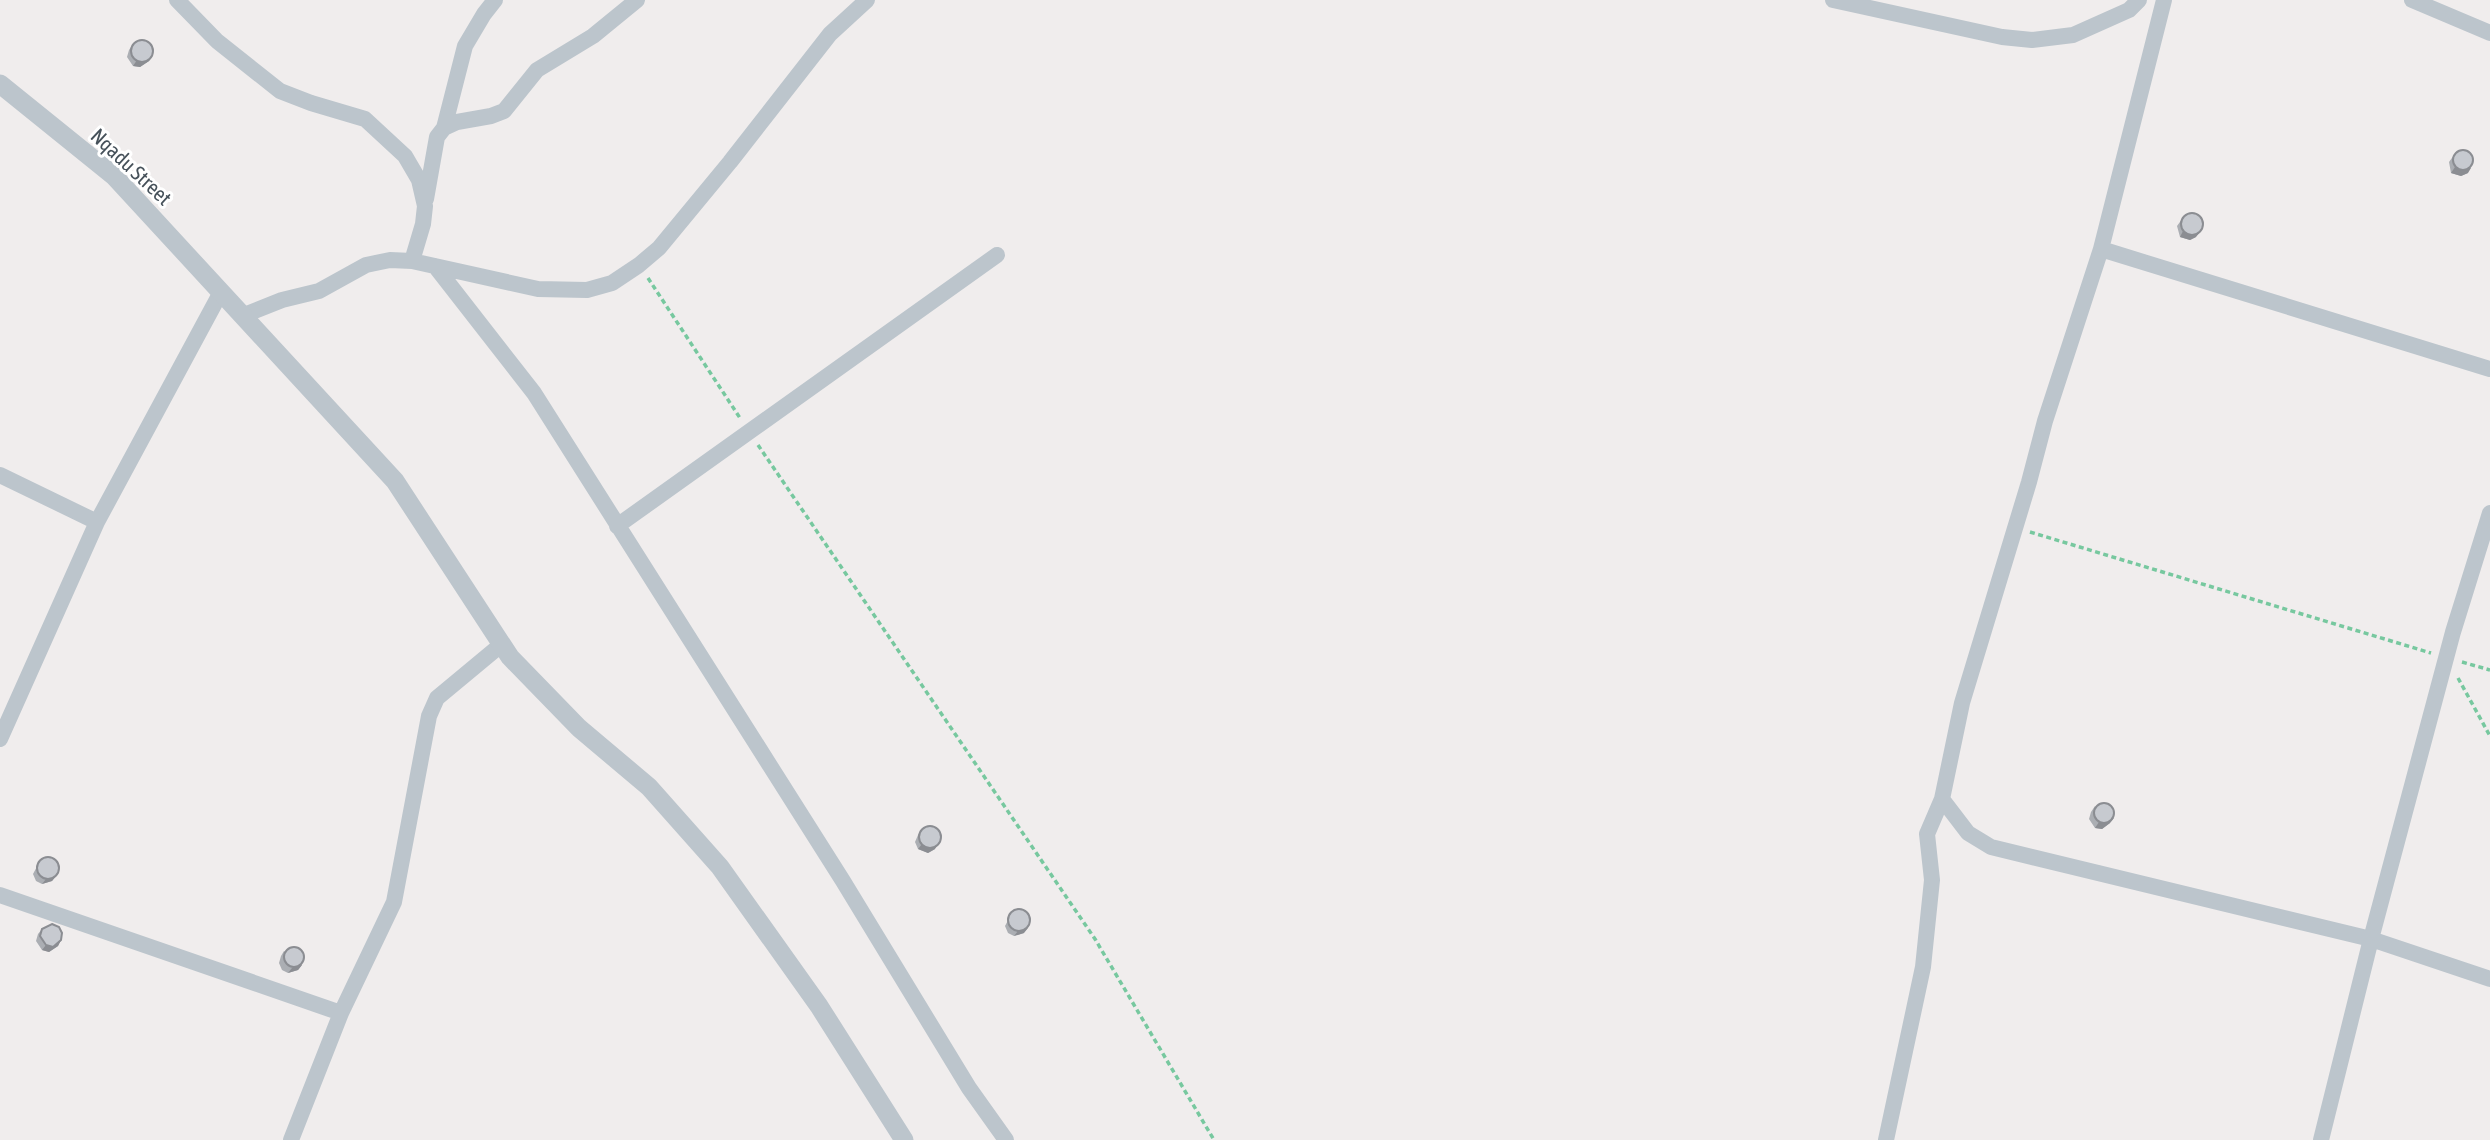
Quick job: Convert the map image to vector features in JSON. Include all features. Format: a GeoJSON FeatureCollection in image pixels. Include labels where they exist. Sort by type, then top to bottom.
{"type":"FeatureCollection","features":[{"type":"Feature","properties":{"kind":"street"},"geometry":{"type":"LineString","coordinates":[[177,0],[217,41],[280,91],[365,119],[376,128],[412,166],[419,180],[425,206]]}},
{"type":"Feature","properties":{"kind":"street"},"geometry":{"type":"LineString","coordinates":[[412,261],[423,223],[437,137],[444,128],[465,46],[495,0]]}},
{"type":"Feature","properties":{"kind":"street"},"geometry":{"type":"LineString","coordinates":[[444,128],[504,111],[537,70],[593,36],[637,0]]}},
{"type":"Feature","properties":{"kind":"street"},"geometry":{"type":"LineString","coordinates":[[242,316],[282,300],[318,291],[366,265],[390,260],[412,261],[538,289],[587,290],[612,283],[659,248],[830,34],[867,0]]}},
{"type":"Feature","properties":{"kind":"street"},"geometry":{"type":"LineString","coordinates":[[1833,0],[2002,37],[2032,40],[2073,35],[2129,10],[2138,0]]}},
{"type":"Feature","properties":{"kind":"street"},"geometry":{"type":"LineString","coordinates":[[1886,1140],[1923,967],[1932,880],[1927,834],[1942,799],[1962,703],[2045,421],[2101,249],[2164,0]]}},
{"type":"Feature","properties":{"kind":"street"},"geometry":{"type":"LineString","coordinates":[[2412,0],[2490,33]]}},
{"type":"Feature","properties":{"kind":"street","name":"Nqadu Street"},"geometry":{"type":"LineString","coordinates":[[0,85],[114,176],[395,481],[522,670],[552,702],[649,787],[720,867],[819,1006],[904,1140]]}},
{"type":"Feature","properties":{"kind":"street"},"geometry":{"type":"LineString","coordinates":[[2101,249],[2490,369]]}},
{"type":"Feature","properties":{"kind":"street"},"geometry":{"type":"LineString","coordinates":[[617,526],[997,256]]}},
{"type":"Feature","properties":{"kind":"street"},"geometry":{"type":"LineString","coordinates":[[435,266],[534,393],[843,881],[969,1088],[1006,1140]]}},
{"type":"Feature","properties":{"kind":"street"},"geometry":{"type":"LineString","coordinates":[[0,738],[97,522],[221,292]]}},
{"type":"Feature","properties":{"kind":"street"},"geometry":{"type":"LineString","coordinates":[[0,475],[97,522]]}},
{"type":"Feature","properties":{"kind":"street"},"geometry":{"type":"LineString","coordinates":[[2321,1140],[2446,658],[2490,513]]}},
{"type":"Feature","properties":{"kind":"street"},"geometry":{"type":"LineString","coordinates":[[291,1140],[341,1013],[394,902],[429,716],[437,698],[502,644]]}},
{"type":"Feature","properties":{"kind":"street"},"geometry":{"type":"LineString","coordinates":[[1942,799],[1968,833],[1991,847],[2371,939],[2490,979]]}},
{"type":"Feature","properties":{"kind":"street"},"geometry":{"type":"LineString","coordinates":[[0,895],[341,1013]]}},
{"type":"Feature","properties":{"kind":"path"},"geometry":{"type":"LineString","coordinates":[[639,265],[749,432],[1095,939],[1214,1140]]}},
{"type":"Feature","properties":{"kind":"path"},"geometry":{"type":"LineString","coordinates":[[2015,528],[2490,670]]}},
{"type":"Feature","properties":{"kind":"path"},"geometry":{"type":"LineString","coordinates":[[2446,658],[2490,736]]}},
{"type":"Feature","properties":{"kind":"building"},"geometry":{"type":"Polygon","coordinates":[[[142,40],[152,47],[153,51],[146,61],[142,62],[132,55],[131,51],[138,41],[142,40]]]}},
{"type":"Feature","properties":{"kind":"building"},"geometry":{"type":"Polygon","coordinates":[[[2459,150],[2467,150],[2473,160],[2467,170],[2459,170],[2453,164],[2453,156],[2459,150]]]}},
{"type":"Feature","properties":{"kind":"building"},"geometry":{"type":"Polygon","coordinates":[[[2192,213],[2202,220],[2203,224],[2196,234],[2192,235],[2182,228],[2181,224],[2188,214],[2192,213]]]}},
{"type":"Feature","properties":{"kind":"building"},"geometry":{"type":"Polygon","coordinates":[[[2100,803],[2108,803],[2114,813],[2108,823],[2100,823],[2094,817],[2094,809],[2100,803]]]}},
{"type":"Feature","properties":{"kind":"building"},"geometry":{"type":"Polygon","coordinates":[[[930,826],[940,833],[941,837],[934,847],[930,848],[920,841],[919,837],[926,827],[930,826]]]}},
{"type":"Feature","properties":{"kind":"building"},"geometry":{"type":"Polygon","coordinates":[[[48,857],[58,864],[59,868],[52,878],[48,879],[38,872],[37,868],[44,858],[48,857]]]}},
{"type":"Feature","properties":{"kind":"building"},"geometry":{"type":"Polygon","coordinates":[[[1019,909],[1029,916],[1030,920],[1023,930],[1019,931],[1009,924],[1008,920],[1015,910],[1019,909]]]}},
{"type":"Feature","properties":{"kind":"building"},"geometry":{"type":"Polygon","coordinates":[[[52,924],[59,927],[62,933],[61,940],[53,947],[46,945],[40,936],[42,929],[52,924]]]}},
{"type":"Feature","properties":{"kind":"building"},"geometry":{"type":"Polygon","coordinates":[[[290,947],[298,947],[304,957],[298,967],[290,967],[284,961],[284,953],[290,947]]]}}]}
